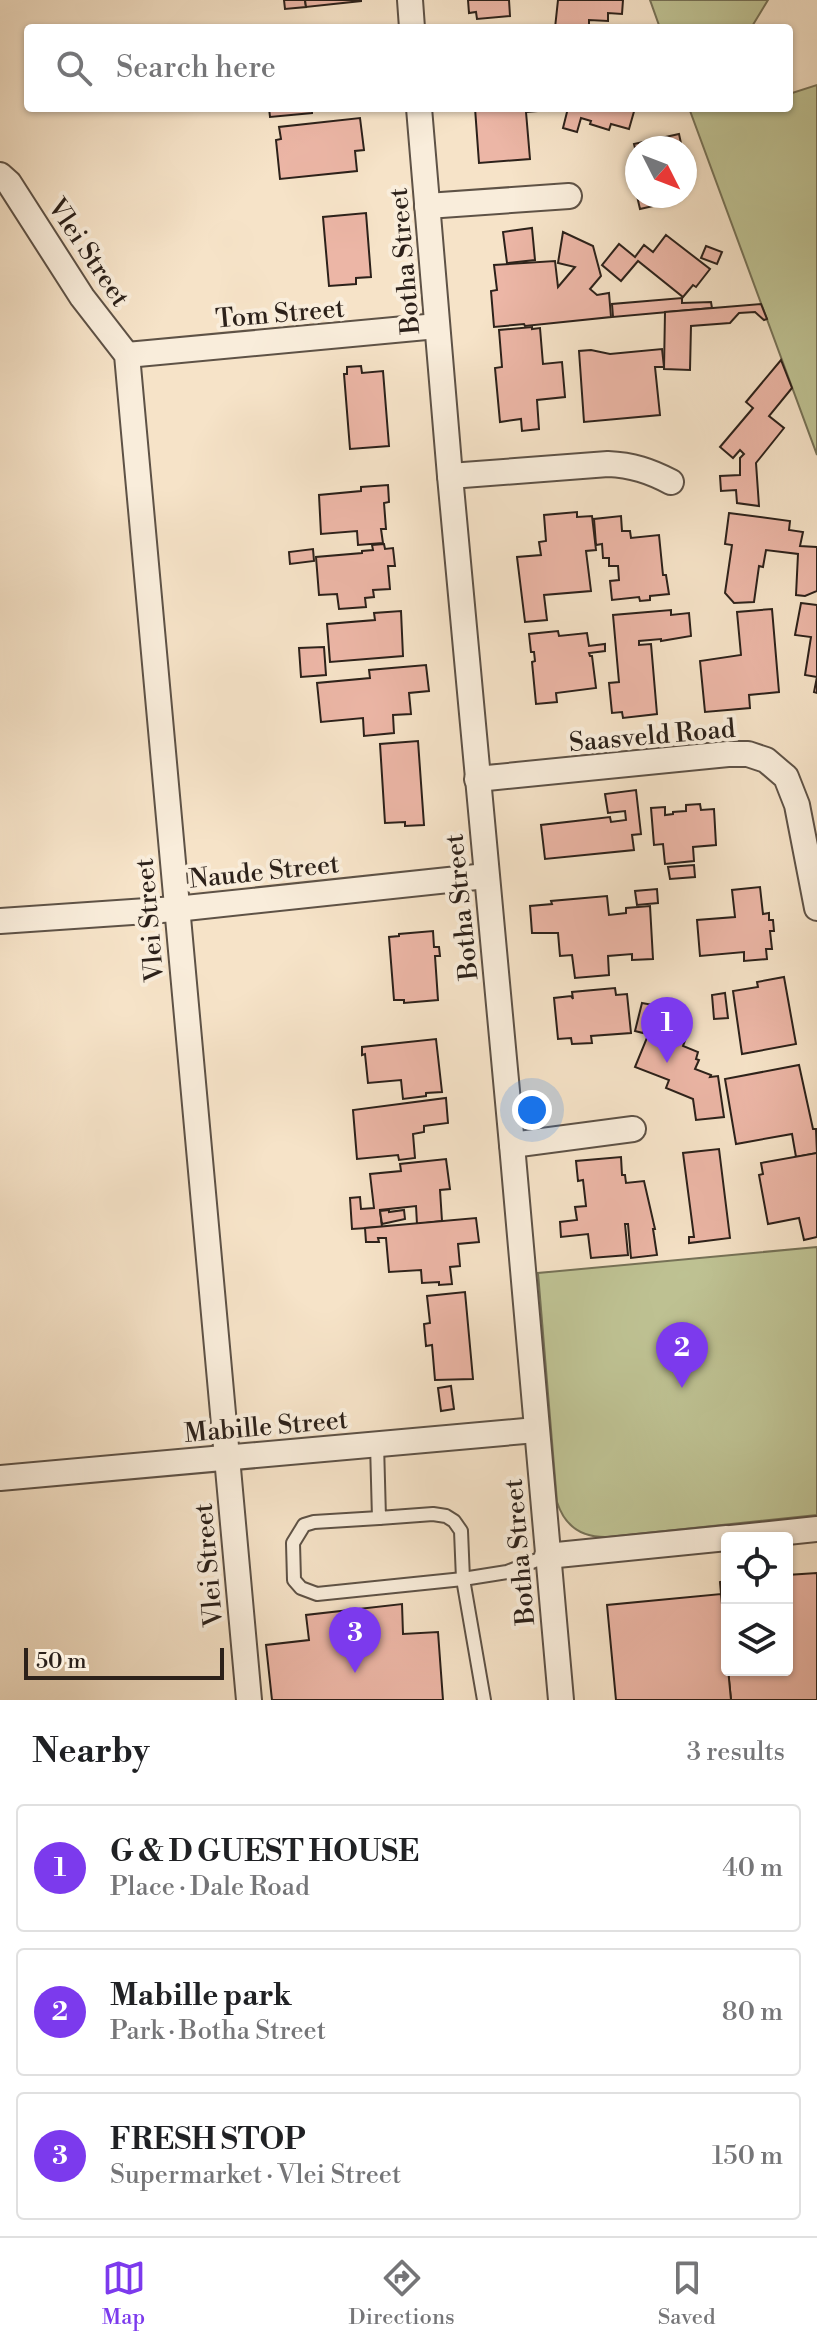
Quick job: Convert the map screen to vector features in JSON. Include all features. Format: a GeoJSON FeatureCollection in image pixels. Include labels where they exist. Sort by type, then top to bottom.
{"type":"FeatureCollection","features":[{"type":"Feature","properties":{"kind":"street"},"geometry":{"type":"LineString","coordinates":[[410,0],[412,24]]}},
{"type":"Feature","properties":{"kind":"street","name":"Botha Street"},"geometry":{"type":"LineString","coordinates":[[419,112],[561,1700]]}},
{"type":"Feature","properties":{"kind":"street","name":"Vlei Street"},"geometry":{"type":"LineString","coordinates":[[0,175],[9,183],[82,297],[127,355],[249,1700]]}},
{"type":"Feature","properties":{"kind":"street"},"geometry":{"type":"LineString","coordinates":[[427,206],[569,196]]}},
{"type":"Feature","properties":{"kind":"street","name":"Tom Street"},"geometry":{"type":"LineString","coordinates":[[127,355],[437,326]]}},
{"type":"Feature","properties":{"kind":"street"},"geometry":{"type":"LineString","coordinates":[[450,476],[608,464],[630,465],[671,482]]}},
{"type":"Feature","properties":{"kind":"street","name":"Saasveld Road"},"geometry":{"type":"LineString","coordinates":[[477,779],[728,754],[748,754],[766,760],[786,777],[797,805],[817,908]]}},
{"type":"Feature","properties":{"kind":"street","name":"Naude Street"},"geometry":{"type":"LineString","coordinates":[[0,921],[176,909],[486,876]]}},
{"type":"Feature","properties":{"kind":"street"},"geometry":{"type":"LineString","coordinates":[[512,1145],[633,1129]]}},
{"type":"Feature","properties":{"kind":"street","name":"Mabille Street"},"geometry":{"type":"LineString","coordinates":[[0,1478],[536,1430]]}},
{"type":"Feature","properties":{"kind":"street"},"geometry":{"type":"LineString","coordinates":[[788,1532],[817,1529]]}},
{"type":"Feature","properties":{"kind":"street"},"geometry":{"type":"LineString","coordinates":[[547,1556],[721,1539]]}},
{"type":"Feature","properties":{"kind":"lane"},"geometry":{"type":"LineString","coordinates":[[377,1444],[379,1518]]}},
{"type":"Feature","properties":{"kind":"lane"},"geometry":{"type":"LineString","coordinates":[[484,1700],[463,1579],[461,1531],[454,1521],[433,1514],[314,1522],[298,1531],[293,1543],[294,1580],[301,1588],[317,1594],[463,1579],[507,1572],[547,1556]]}},
{"type":"Feature","properties":{"kind":"green space"},"geometry":{"type":"Polygon","coordinates":[[[650,0],[768,0],[753,24],[659,24],[650,0]]]}},
{"type":"Feature","properties":{"kind":"green space"},"geometry":{"type":"Polygon","coordinates":[[[817,85],[817,455],[690,112],[793,112],[793,93],[817,85]]]}},
{"type":"Feature","properties":{"kind":"green space"},"geometry":{"type":"Polygon","coordinates":[[[817,1247],[817,1515],[608,1537],[583,1533],[570,1524],[557,1502],[538,1273],[817,1247]]]}},
{"type":"Feature","properties":{"kind":"building"},"geometry":{"type":"Polygon","coordinates":[[[284,0],[305,0],[306,7],[285,9],[284,0]]]}},
{"type":"Feature","properties":{"kind":"building"},"geometry":{"type":"Polygon","coordinates":[[[305,0],[361,0],[361,1],[306,7],[305,0]]]}},
{"type":"Feature","properties":{"kind":"building"},"geometry":{"type":"Polygon","coordinates":[[[468,0],[509,0],[510,16],[477,19],[476,12],[469,13],[468,0]]]}},
{"type":"Feature","properties":{"kind":"building"},"geometry":{"type":"Polygon","coordinates":[[[558,0],[623,0],[622,14],[608,13],[608,21],[555,24],[558,0]]]}},
{"type":"Feature","properties":{"kind":"building"},"geometry":{"type":"Polygon","coordinates":[[[269,112],[312,112],[312,113],[270,117],[269,112]]]}},
{"type":"Feature","properties":{"kind":"building"},"geometry":{"type":"Polygon","coordinates":[[[475,112],[526,112],[530,159],[479,163],[475,112]]]}},
{"type":"Feature","properties":{"kind":"building"},"geometry":{"type":"Polygon","coordinates":[[[567,112],[634,112],[629,129],[611,124],[609,130],[581,118],[577,132],[563,128],[567,112]]]}},
{"type":"Feature","properties":{"kind":"building"},"geometry":{"type":"Polygon","coordinates":[[[360,118],[364,150],[355,151],[357,171],[280,179],[276,140],[281,139],[279,127],[360,118]]]}},
{"type":"Feature","properties":{"kind":"building"},"geometry":{"type":"Polygon","coordinates":[[[366,213],[371,277],[356,278],[356,284],[329,286],[323,217],[366,213]]]}},
{"type":"Feature","properties":{"kind":"building"},"geometry":{"type":"Polygon","coordinates":[[[532,228],[535,260],[507,263],[503,232],[532,228]]]}},
{"type":"Feature","properties":{"kind":"building"},"geometry":{"type":"Polygon","coordinates":[[[563,232],[593,246],[601,276],[590,289],[597,295],[609,293],[611,317],[494,327],[491,291],[497,290],[494,265],[555,261],[558,287],[575,267],[558,263],[563,232]]]}},
{"type":"Feature","properties":{"kind":"building"},"geometry":{"type":"Polygon","coordinates":[[[666,235],[710,269],[696,287],[693,285],[683,297],[638,261],[621,281],[602,265],[619,244],[635,257],[644,245],[653,252],[666,235]]]}},
{"type":"Feature","properties":{"kind":"building"},"geometry":{"type":"Polygon","coordinates":[[[706,246],[722,252],[717,264],[701,258],[706,246]]]}},
{"type":"Feature","properties":{"kind":"building"},"geometry":{"type":"Polygon","coordinates":[[[682,298],[682,303],[711,302],[712,308],[613,317],[612,304],[682,298]]]}},
{"type":"Feature","properties":{"kind":"building"},"geometry":{"type":"Polygon","coordinates":[[[761,304],[767,319],[764,320],[755,312],[739,313],[730,323],[691,326],[690,370],[664,369],[665,312],[761,304]]]}},
{"type":"Feature","properties":{"kind":"building"},"geometry":{"type":"Polygon","coordinates":[[[540,328],[543,364],[562,362],[565,397],[537,400],[539,429],[522,431],[521,419],[500,422],[495,368],[502,367],[499,330],[540,328]]]}},
{"type":"Feature","properties":{"kind":"building"},"geometry":{"type":"Polygon","coordinates":[[[662,349],[664,367],[655,367],[660,415],[584,422],[579,351],[610,354],[662,349]]]}},
{"type":"Feature","properties":{"kind":"building"},"geometry":{"type":"Polygon","coordinates":[[[781,360],[792,388],[769,416],[784,428],[756,463],[759,506],[737,503],[736,490],[721,491],[720,476],[740,475],[740,458],[744,454],[740,450],[733,458],[720,447],[753,408],[746,402],[781,360]]]}},
{"type":"Feature","properties":{"kind":"building"},"geometry":{"type":"Polygon","coordinates":[[[361,366],[362,373],[383,371],[389,446],[350,449],[344,374],[347,374],[347,367],[361,366]]]}},
{"type":"Feature","properties":{"kind":"building"},"geometry":{"type":"Polygon","coordinates":[[[388,485],[389,502],[384,503],[386,529],[381,529],[383,543],[358,545],[357,531],[321,534],[319,495],[388,485]]]}},
{"type":"Feature","properties":{"kind":"building"},"geometry":{"type":"Polygon","coordinates":[[[577,512],[577,517],[592,516],[596,550],[586,551],[591,591],[544,595],[547,620],[525,622],[517,557],[541,555],[539,542],[546,541],[544,515],[577,512]]]}},
{"type":"Feature","properties":{"kind":"building"},"geometry":{"type":"Polygon","coordinates":[[[729,513],[790,521],[789,530],[803,532],[800,546],[817,547],[817,591],[805,596],[796,595],[798,554],[766,550],[763,567],[759,566],[754,602],[734,603],[725,593],[732,545],[725,544],[729,513]]]}},
{"type":"Feature","properties":{"kind":"building"},"geometry":{"type":"Polygon","coordinates":[[[621,516],[622,531],[630,531],[631,538],[659,535],[663,575],[666,575],[669,594],[650,596],[650,600],[640,601],[639,597],[612,600],[610,581],[619,580],[618,566],[609,566],[609,558],[603,558],[602,544],[596,545],[594,519],[621,516]]]}},
{"type":"Feature","properties":{"kind":"building"},"geometry":{"type":"Polygon","coordinates":[[[384,544],[385,549],[393,548],[395,566],[388,566],[390,589],[373,590],[374,597],[365,598],[366,607],[339,609],[337,594],[319,595],[316,557],[362,553],[373,550],[372,545],[384,544]]]}},
{"type":"Feature","properties":{"kind":"building"},"geometry":{"type":"Polygon","coordinates":[[[313,549],[314,561],[290,564],[289,552],[313,549]]]}},
{"type":"Feature","properties":{"kind":"building"},"geometry":{"type":"Polygon","coordinates":[[[801,603],[817,605],[817,677],[805,675],[811,637],[795,635],[801,603]]]}},
{"type":"Feature","properties":{"kind":"building"},"geometry":{"type":"Polygon","coordinates":[[[772,609],[779,692],[749,695],[750,708],[705,712],[700,661],[741,655],[737,612],[772,609]]]}},
{"type":"Feature","properties":{"kind":"building"},"geometry":{"type":"Polygon","coordinates":[[[671,610],[671,615],[689,613],[691,636],[639,641],[639,645],[651,644],[657,714],[623,718],[622,712],[612,713],[609,683],[619,682],[613,615],[671,610]]]}},
{"type":"Feature","properties":{"kind":"building"},"geometry":{"type":"Polygon","coordinates":[[[401,611],[403,656],[330,662],[327,624],[375,620],[374,613],[401,611]]]}},
{"type":"Feature","properties":{"kind":"building"},"geometry":{"type":"Polygon","coordinates":[[[558,631],[559,636],[587,633],[589,646],[605,644],[605,651],[589,653],[596,688],[556,693],[557,702],[536,704],[532,662],[535,661],[529,634],[558,631]]]}},
{"type":"Feature","properties":{"kind":"building"},"geometry":{"type":"Polygon","coordinates":[[[324,647],[326,675],[301,677],[299,648],[324,647]]]}},
{"type":"Feature","properties":{"kind":"building"},"geometry":{"type":"Polygon","coordinates":[[[426,665],[429,691],[409,693],[411,714],[393,715],[394,733],[364,736],[363,718],[321,722],[317,683],[370,678],[369,670],[426,665]]]}},
{"type":"Feature","properties":{"kind":"building"},"geometry":{"type":"Polygon","coordinates":[[[418,741],[424,825],[385,823],[380,744],[418,741]]]}},
{"type":"Feature","properties":{"kind":"building"},"geometry":{"type":"Polygon","coordinates":[[[636,790],[641,834],[632,835],[634,850],[545,859],[541,825],[610,817],[611,822],[626,820],[625,811],[608,813],[605,794],[636,790]]]}},
{"type":"Feature","properties":{"kind":"building"},"geometry":{"type":"Polygon","coordinates":[[[700,804],[701,810],[714,809],[716,845],[693,847],[694,861],[665,864],[663,844],[654,845],[651,808],[665,807],[665,815],[686,811],[686,805],[700,804]]]}},
{"type":"Feature","properties":{"kind":"building"},"geometry":{"type":"Polygon","coordinates":[[[694,865],[695,877],[670,879],[668,867],[694,865]]]}},
{"type":"Feature","properties":{"kind":"building"},"geometry":{"type":"Polygon","coordinates":[[[760,887],[763,914],[769,913],[769,920],[773,920],[774,931],[770,931],[772,949],[766,949],[767,959],[744,961],[744,952],[700,956],[697,920],[735,917],[732,890],[760,887]]]}},
{"type":"Feature","properties":{"kind":"building"},"geometry":{"type":"Polygon","coordinates":[[[657,889],[658,903],[637,905],[635,891],[657,889]]]}},
{"type":"Feature","properties":{"kind":"building"},"geometry":{"type":"Polygon","coordinates":[[[607,896],[609,915],[626,913],[626,908],[650,906],[653,959],[632,960],[632,954],[608,956],[609,975],[575,978],[572,955],[560,956],[558,933],[532,933],[530,906],[607,896]]]}},
{"type":"Feature","properties":{"kind":"building"},"geometry":{"type":"Polygon","coordinates":[[[433,931],[434,947],[439,947],[440,956],[435,956],[438,1000],[404,1003],[404,1000],[394,1000],[389,937],[433,931]]]}},
{"type":"Feature","properties":{"kind":"building"},"geometry":{"type":"Polygon","coordinates":[[[784,977],[796,1044],[742,1054],[733,991],[758,987],[757,982],[784,977]]]}},
{"type":"Feature","properties":{"kind":"building"},"geometry":{"type":"Polygon","coordinates":[[[615,988],[616,995],[627,994],[631,1033],[591,1036],[592,1043],[572,1044],[571,1038],[558,1039],[554,998],[571,996],[573,999],[572,992],[615,988]]]}},
{"type":"Feature","properties":{"kind":"building"},"geometry":{"type":"Polygon","coordinates":[[[725,993],[728,1018],[714,1019],[712,995],[725,993]]]}},
{"type":"Feature","properties":{"kind":"building"},"geometry":{"type":"Polygon","coordinates":[[[642,1003],[653,1005],[643,1033],[635,1031],[642,1003]]]}},
{"type":"Feature","properties":{"kind":"building"},"geometry":{"type":"Polygon","coordinates":[[[660,1006],[681,1014],[677,1025],[689,1030],[683,1046],[698,1052],[695,1069],[710,1077],[718,1076],[724,1117],[696,1120],[693,1099],[666,1088],[669,1080],[635,1067],[660,1006]]]}},
{"type":"Feature","properties":{"kind":"building"},"geometry":{"type":"Polygon","coordinates":[[[436,1039],[442,1092],[403,1099],[401,1080],[368,1083],[362,1047],[436,1039]]]}},
{"type":"Feature","properties":{"kind":"building"},"geometry":{"type":"Polygon","coordinates":[[[799,1065],[813,1129],[816,1129],[817,1153],[796,1157],[792,1134],[736,1144],[725,1079],[799,1065]]]}},
{"type":"Feature","properties":{"kind":"building"},"geometry":{"type":"Polygon","coordinates":[[[446,1098],[448,1123],[424,1126],[424,1132],[413,1134],[415,1158],[399,1160],[398,1155],[357,1159],[353,1110],[446,1098]]]}},
{"type":"Feature","properties":{"kind":"building"},"geometry":{"type":"Polygon","coordinates":[[[719,1149],[730,1238],[689,1243],[689,1237],[694,1237],[683,1153],[719,1149]]]}},
{"type":"Feature","properties":{"kind":"building"},"geometry":{"type":"Polygon","coordinates":[[[817,1153],[817,1237],[804,1240],[799,1218],[768,1224],[759,1175],[763,1174],[761,1163],[817,1153]]]}},
{"type":"Feature","properties":{"kind":"building"},"geometry":{"type":"Polygon","coordinates":[[[621,1157],[622,1175],[625,1175],[626,1183],[644,1181],[655,1229],[657,1255],[631,1258],[628,1224],[625,1224],[628,1255],[591,1258],[588,1234],[561,1237],[560,1222],[577,1220],[575,1207],[586,1206],[583,1180],[578,1181],[576,1161],[621,1157]]]}},
{"type":"Feature","properties":{"kind":"building"},"geometry":{"type":"Polygon","coordinates":[[[446,1159],[450,1189],[440,1190],[442,1221],[417,1224],[416,1206],[380,1210],[382,1227],[352,1229],[350,1198],[360,1197],[361,1209],[374,1208],[370,1174],[401,1171],[400,1164],[446,1159]]]}},
{"type":"Feature","properties":{"kind":"building"},"geometry":{"type":"Polygon","coordinates":[[[404,1210],[405,1219],[382,1224],[380,1211],[404,1210]]]}},
{"type":"Feature","properties":{"kind":"building"},"geometry":{"type":"Polygon","coordinates":[[[476,1218],[479,1242],[458,1244],[460,1266],[450,1267],[452,1284],[422,1283],[421,1270],[389,1272],[386,1238],[378,1238],[379,1242],[366,1242],[365,1228],[476,1218]]]}},
{"type":"Feature","properties":{"kind":"building"},"geometry":{"type":"Polygon","coordinates":[[[465,1292],[473,1379],[435,1380],[432,1345],[426,1346],[424,1324],[430,1323],[427,1296],[465,1292]]]}},
{"type":"Feature","properties":{"kind":"building"},"geometry":{"type":"Polygon","coordinates":[[[451,1386],[454,1409],[441,1411],[438,1388],[451,1386]]]}},
{"type":"Feature","properties":{"kind":"building"},"geometry":{"type":"Polygon","coordinates":[[[817,1573],[817,1700],[731,1700],[729,1676],[793,1676],[793,1575],[817,1573]]]}},
{"type":"Feature","properties":{"kind":"building"},"geometry":{"type":"Polygon","coordinates":[[[721,1594],[721,1676],[729,1676],[731,1700],[616,1700],[607,1605],[721,1594]]]}},
{"type":"Feature","properties":{"kind":"building"},"geometry":{"type":"Polygon","coordinates":[[[402,1604],[403,1634],[438,1632],[443,1700],[272,1700],[266,1645],[309,1640],[306,1615],[402,1604]]]}},
{"type":"Feature","properties":{"kind":"place","name":"G & D GUEST HOUSE"},"geometry":{"type":"Point","coordinates":[667,1063]}},
{"type":"Feature","properties":{"kind":"place","name":"Mabille park"},"geometry":{"type":"Point","coordinates":[682,1388]}},
{"type":"Feature","properties":{"kind":"place","name":"FRESH STOP"},"geometry":{"type":"Point","coordinates":[355,1673]}}]}
